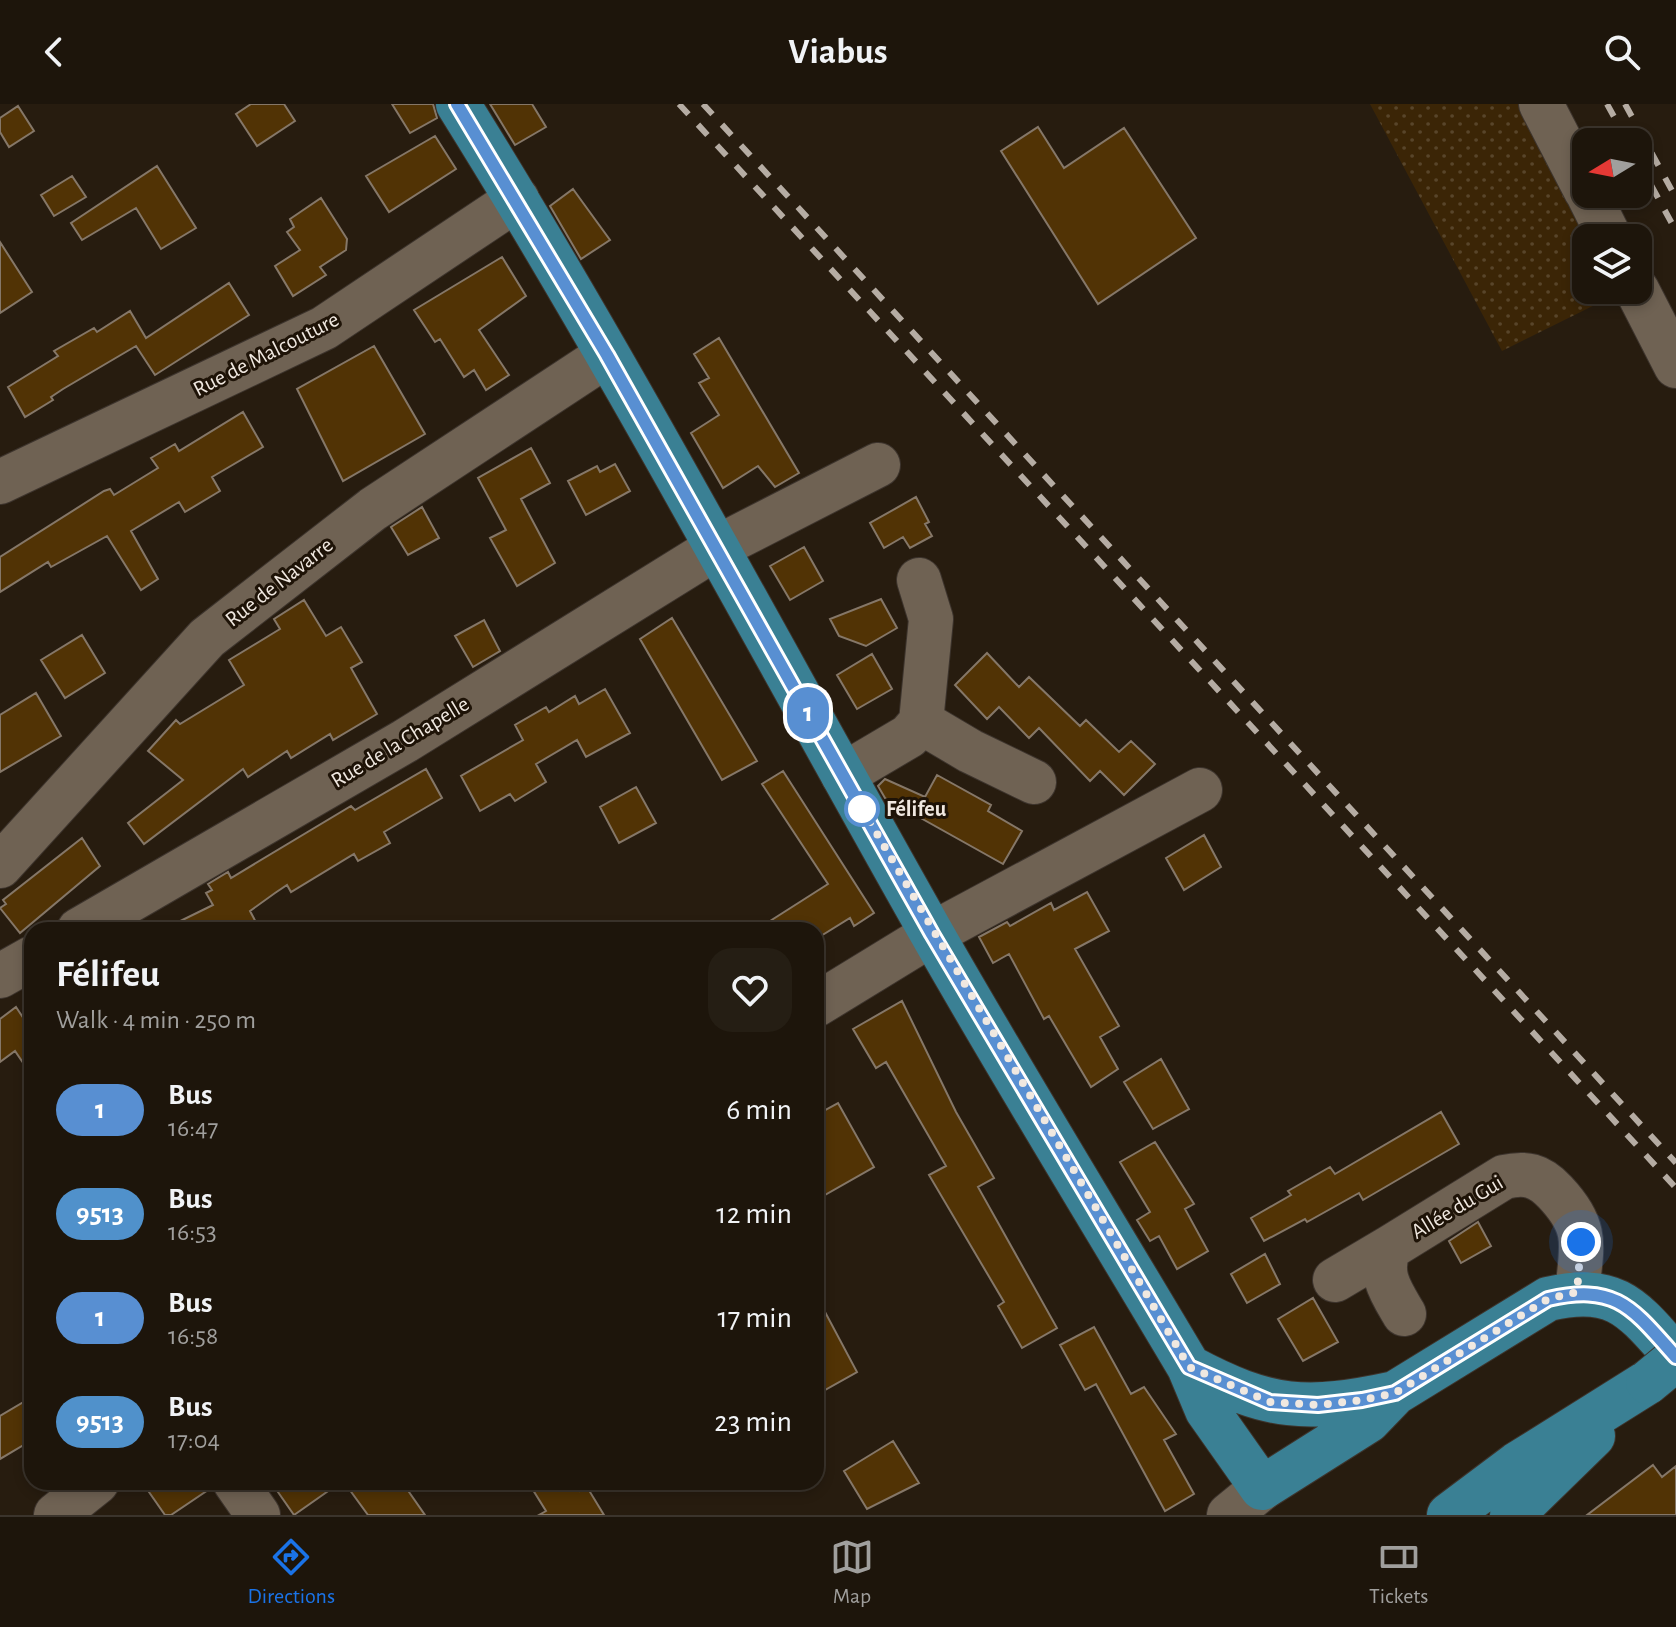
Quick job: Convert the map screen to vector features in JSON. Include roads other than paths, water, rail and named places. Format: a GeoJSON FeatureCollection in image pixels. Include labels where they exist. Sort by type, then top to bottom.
{"type":"FeatureCollection","features":[{"type":"Feature","properties":{"kind":"main road"},"geometry":{"type":"LineString","coordinates":[[458,104],[607,355],[932,934],[1189,1367],[1207,1410],[1262,1488],[1368,1421],[1395,1393],[1548,1299],[1577,1292],[1608,1295],[1625,1303],[1667,1366]]}},
{"type":"Feature","properties":{"kind":"main road"},"geometry":{"type":"LineString","coordinates":[[1449,1515],[1517,1464],[1667,1366]]}},
{"type":"Feature","properties":{"kind":"main road"},"geometry":{"type":"LineString","coordinates":[[1512,1515],[1667,1366]]}},
{"type":"Feature","properties":{"kind":"main road"},"geometry":{"type":"LineString","coordinates":[[1189,1367],[1270,1402],[1318,1405],[1395,1393]]}},
{"type":"Feature","properties":{"kind":"street"},"geometry":{"type":"LineString","coordinates":[[1541,104],[1572,163]]}},
{"type":"Feature","properties":{"kind":"street","name":"Rue de Malcouture"},"geometry":{"type":"LineString","coordinates":[[0,482],[324,328],[517,199]]}},
{"type":"Feature","properties":{"kind":"street"},"geometry":{"type":"LineString","coordinates":[[1644,304],[1676,366]]}},
{"type":"Feature","properties":{"kind":"street","name":"Rue de Navarre"},"geometry":{"type":"LineString","coordinates":[[0,866],[207,638],[373,509],[607,355]]}},
{"type":"Feature","properties":{"kind":"street","name":"Rue de la Chapelle"},"geometry":{"type":"LineString","coordinates":[[93,922],[405,741],[716,548],[878,465]]}},
{"type":"Feature","properties":{"kind":"street"},"geometry":{"type":"LineString","coordinates":[[843,775],[909,736],[921,722],[931,619],[919,580]]}},
{"type":"Feature","properties":{"kind":"street"},"geometry":{"type":"LineString","coordinates":[[921,722],[970,751],[1034,782]]}},
{"type":"Feature","properties":{"kind":"street"},"geometry":{"type":"LineString","coordinates":[[824,1000],[932,934],[1200,790]]}},
{"type":"Feature","properties":{"kind":"street"},"geometry":{"type":"LineString","coordinates":[[0,976],[24,962]]}},
{"type":"Feature","properties":{"kind":"street","name":"Allée du Gui"},"geometry":{"type":"LineString","coordinates":[[1335,1280],[1504,1177],[1520,1173],[1541,1177],[1575,1213],[1581,1233],[1577,1292]]}},
{"type":"Feature","properties":{"kind":"street","name":"Allée du Gui"},"geometry":{"type":"LineString","coordinates":[[1389,1248],[1384,1260],[1385,1279],[1404,1314]]}},
{"type":"Feature","properties":{"kind":"street"},"geometry":{"type":"LineString","coordinates":[[1229,1515],[1262,1488]]}},
{"type":"Feature","properties":{"kind":"street"},"geometry":{"type":"LineString","coordinates":[[56,1515],[87,1490]]}},
{"type":"Feature","properties":{"kind":"street"},"geometry":{"type":"LineString","coordinates":[[241,1490],[258,1515]]}},
{"type":"Feature","properties":{"kind":"railway"},"geometry":{"type":"LineString","coordinates":[[679,104],[1676,1188]]}},
{"type":"Feature","properties":{"kind":"railway"},"geometry":{"type":"LineString","coordinates":[[703,104],[1676,1163]]}},
{"type":"Feature","properties":{"kind":"railway"},"geometry":{"type":"LineString","coordinates":[[1607,104],[1620,128]]}},
{"type":"Feature","properties":{"kind":"railway"},"geometry":{"type":"LineString","coordinates":[[1625,104],[1676,198]]}},
{"type":"Feature","properties":{"kind":"railway"},"geometry":{"type":"LineString","coordinates":[[1652,187],[1676,231]]}},
{"type":"Feature","properties":{"kind":"place","name":"Félifeu"},"geometry":{"type":"Point","coordinates":[862,809]}}]}
